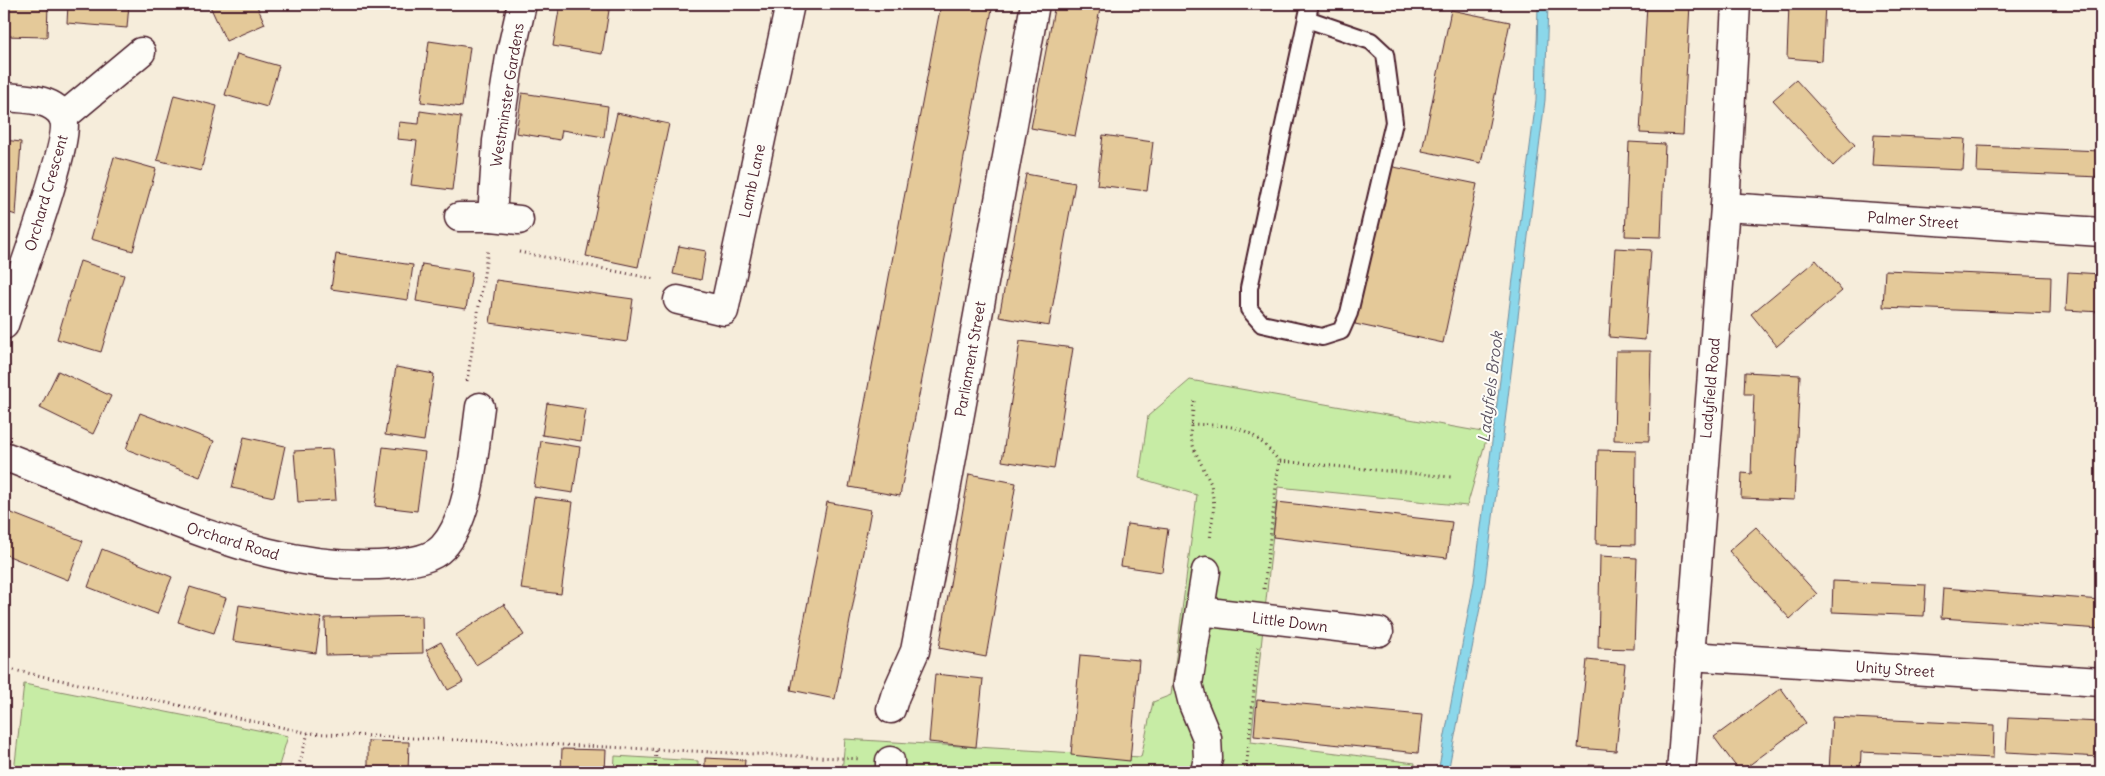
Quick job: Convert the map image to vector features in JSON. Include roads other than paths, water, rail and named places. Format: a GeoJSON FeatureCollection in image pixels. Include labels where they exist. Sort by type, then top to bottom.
{"type":"FeatureCollection","features":[{"type":"Feature","properties":{"kind":"street","name":"Westminster Gardens"},"geometry":{"type":"LineString","coordinates":[[492,217],[497,141],[510,57],[522,4]]}},
{"type":"Feature","properties":{"kind":"street","name":"Lamb Lane"},"geometry":{"type":"LineString","coordinates":[[678,300],[724,312],[790,4]]}},
{"type":"Feature","properties":{"kind":"street","name":"Parliament Street"},"geometry":{"type":"LineString","coordinates":[[892,709],[895,696],[912,658],[916,641],[946,493],[1035,4]]}},
{"type":"Feature","properties":{"kind":"street","name":"Ladyfield Road"},"geometry":{"type":"LineString","coordinates":[[1681,772],[1725,208],[1736,4]]}},
{"type":"Feature","properties":{"kind":"street","name":"Orchard Crescent"},"geometry":{"type":"LineString","coordinates":[[63,117],[141,52]]}},
{"type":"Feature","properties":{"kind":"street","name":"Orchard Crescent"},"geometry":{"type":"LineString","coordinates":[[4,97],[43,102],[57,110],[63,117],[64,126],[62,148],[4,325]]}},
{"type":"Feature","properties":{"kind":"street","name":"Palmer Street"},"geometry":{"type":"LineString","coordinates":[[1725,208],[2101,232]]}},
{"type":"Feature","properties":{"kind":"street"},"geometry":{"type":"LineString","coordinates":[[459,217],[492,217],[519,220]]}},
{"type":"Feature","properties":{"kind":"street","name":"Orchard Road"},"geometry":{"type":"LineString","coordinates":[[4,456],[180,524],[267,554],[322,564],[382,565],[416,561],[441,549],[455,532],[464,507],[480,407]]}},
{"type":"Feature","properties":{"kind":"street"},"geometry":{"type":"LineString","coordinates":[[1205,772],[1208,758],[1208,738],[1193,704],[1188,684],[1206,571]]}},
{"type":"Feature","properties":{"kind":"street","name":"Little Down"},"geometry":{"type":"LineString","coordinates":[[1200,612],[1379,632]]}},
{"type":"Feature","properties":{"kind":"street","name":"Unity Street"},"geometry":{"type":"LineString","coordinates":[[1689,656],[2101,682]]}},
{"type":"Feature","properties":{"kind":"lane"},"geometry":{"type":"LineString","coordinates":[[1308,11],[1372,41],[1384,54],[1394,122],[1349,313],[1341,331],[1322,337],[1262,324],[1249,309],[1249,288],[1308,11]]}},
{"type":"Feature","properties":{"kind":"water"},"geometry":{"type":"Polygon","coordinates":[[[1538,4],[1548,4],[1545,100],[1485,582],[1448,772],[1438,772],[1474,582],[1536,100],[1538,4]]]}},
{"type":"Feature","properties":{"kind":"water label","name":"Ladyfiels Brook"},"geometry":{"type":"Point","coordinates":[1490,387]}}]}
